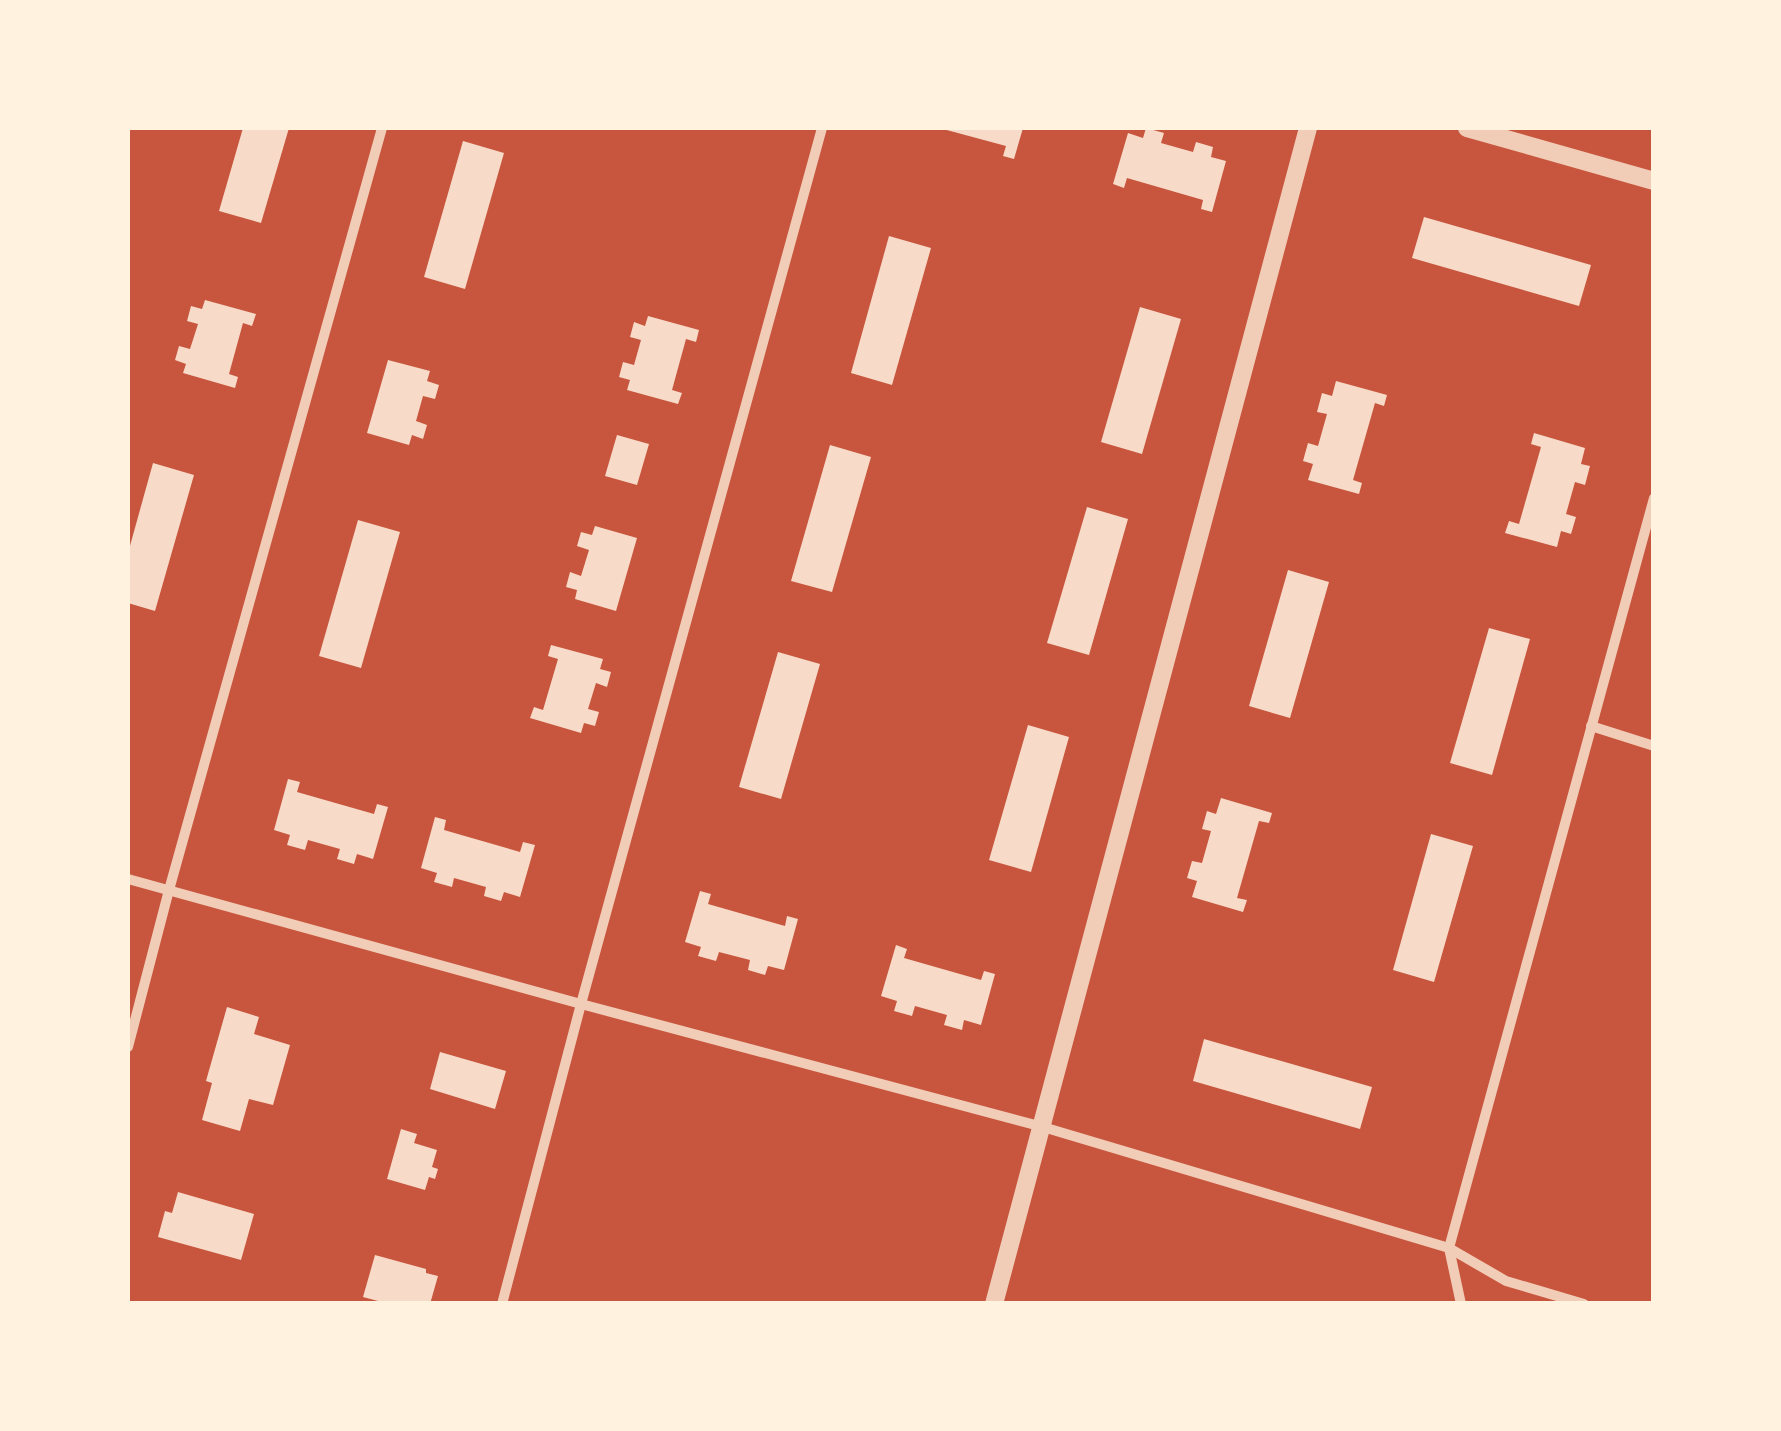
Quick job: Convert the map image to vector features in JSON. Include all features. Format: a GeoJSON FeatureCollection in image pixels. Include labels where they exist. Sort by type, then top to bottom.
{"type":"FeatureCollection","features":[{"type":"Feature","properties":{"kind":"street"},"geometry":{"type":"LineString","coordinates":[[128,1047],[382,128]]}},
{"type":"Feature","properties":{"kind":"street"},"geometry":{"type":"LineString","coordinates":[[502,1304],[580,1004],[822,128]]}},
{"type":"Feature","properties":{"kind":"street"},"geometry":{"type":"LineString","coordinates":[[994,1304],[1308,128]]}},
{"type":"Feature","properties":{"kind":"street"},"geometry":{"type":"LineString","coordinates":[[1467,128],[1654,180]]}},
{"type":"Feature","properties":{"kind":"street"},"geometry":{"type":"LineString","coordinates":[[1461,1304],[1449,1248],[1654,498]]}},
{"type":"Feature","properties":{"kind":"street"},"geometry":{"type":"LineString","coordinates":[[1591,726],[1654,746]]}},
{"type":"Feature","properties":{"kind":"street"},"geometry":{"type":"LineString","coordinates":[[128,878],[1043,1127],[1449,1248],[1506,1281],[1584,1304]]}},
{"type":"Feature","properties":{"kind":"building"},"geometry":{"type":"Polygon","coordinates":[[[243,128],[289,128],[261,223],[219,211],[243,128]]]}},
{"type":"Feature","properties":{"kind":"building"},"geometry":{"type":"Polygon","coordinates":[[[1023,128],[1014,159],[1003,156],[1006,146],[943,129],[1023,128]]]}},
{"type":"Feature","properties":{"kind":"building"},"geometry":{"type":"Polygon","coordinates":[[[1146,128],[1164,133],[1161,143],[1193,152],[1196,142],[1213,147],[1211,157],[1226,161],[1212,212],[1201,209],[1203,200],[1127,178],[1124,188],[1113,184],[1128,133],[1143,138],[1146,128]]]}},
{"type":"Feature","properties":{"kind":"building"},"geometry":{"type":"Polygon","coordinates":[[[463,141],[504,153],[465,289],[424,277],[463,141]]]}},
{"type":"Feature","properties":{"kind":"building"},"geometry":{"type":"Polygon","coordinates":[[[1424,217],[1591,265],[1579,306],[1412,258],[1424,217]]]}},
{"type":"Feature","properties":{"kind":"building"},"geometry":{"type":"Polygon","coordinates":[[[889,236],[931,248],[892,385],[851,373],[889,236]]]}},
{"type":"Feature","properties":{"kind":"building"},"geometry":{"type":"Polygon","coordinates":[[[205,300],[256,314],[252,326],[243,323],[229,374],[238,377],[235,388],[183,373],[186,364],[175,360],[179,346],[190,349],[198,324],[187,321],[191,306],[202,309],[205,300]]]}},
{"type":"Feature","properties":{"kind":"building"},"geometry":{"type":"Polygon","coordinates":[[[1140,307],[1181,319],[1142,454],[1101,442],[1140,307]]]}},
{"type":"Feature","properties":{"kind":"building"},"geometry":{"type":"Polygon","coordinates":[[[648,316],[699,330],[696,342],[686,339],[672,390],[682,393],[678,404],[627,390],[630,380],[619,377],[623,362],[634,365],[641,340],[630,337],[634,322],[645,326],[648,316]]]}},
{"type":"Feature","properties":{"kind":"building"},"geometry":{"type":"Polygon","coordinates":[[[388,360],[430,371],[427,381],[439,385],[435,399],[423,396],[416,421],[427,425],[423,439],[412,435],[409,445],[367,433],[388,360]]]}},
{"type":"Feature","properties":{"kind":"building"},"geometry":{"type":"Polygon","coordinates":[[[1336,381],[1387,395],[1384,406],[1375,403],[1353,480],[1362,483],[1359,494],[1308,480],[1313,464],[1303,461],[1308,443],[1318,446],[1327,414],[1317,412],[1322,393],[1332,396],[1336,381]]]}},
{"type":"Feature","properties":{"kind":"building"},"geometry":{"type":"Polygon","coordinates":[[[1534,433],[1585,448],[1581,464],[1590,466],[1585,485],[1575,482],[1566,514],[1576,517],[1571,534],[1561,531],[1557,547],[1505,533],[1509,521],[1519,524],[1541,447],[1531,444],[1534,433]]]}},
{"type":"Feature","properties":{"kind":"building"},"geometry":{"type":"Polygon","coordinates":[[[617,435],[649,444],[637,485],[605,476],[617,435]]]}},
{"type":"Feature","properties":{"kind":"building"},"geometry":{"type":"Polygon","coordinates":[[[830,445],[871,457],[832,592],[791,581],[830,445]]]}},
{"type":"Feature","properties":{"kind":"building"},"geometry":{"type":"Polygon","coordinates":[[[153,463],[194,475],[155,611],[128,603],[128,553],[153,463]]]}},
{"type":"Feature","properties":{"kind":"building"},"geometry":{"type":"Polygon","coordinates":[[[1087,507],[1128,519],[1089,655],[1047,643],[1087,507]]]}},
{"type":"Feature","properties":{"kind":"building"},"geometry":{"type":"Polygon","coordinates":[[[358,520],[400,532],[361,668],[319,656],[358,520]]]}},
{"type":"Feature","properties":{"kind":"building"},"geometry":{"type":"Polygon","coordinates":[[[595,526],[637,538],[616,611],[575,599],[577,590],[566,587],[570,572],[581,576],[589,550],[577,546],[581,532],[592,535],[595,526]]]}},
{"type":"Feature","properties":{"kind":"building"},"geometry":{"type":"Polygon","coordinates":[[[1288,570],[1329,582],[1290,718],[1249,706],[1288,570]]]}},
{"type":"Feature","properties":{"kind":"building"},"geometry":{"type":"Polygon","coordinates":[[[1489,628],[1530,639],[1492,775],[1450,763],[1489,628]]]}},
{"type":"Feature","properties":{"kind":"building"},"geometry":{"type":"Polygon","coordinates":[[[551,645],[603,659],[600,669],[611,672],[607,687],[596,683],[588,709],[599,712],[595,726],[584,723],[581,733],[530,718],[534,707],[543,710],[558,659],[548,656],[551,645]]]}},
{"type":"Feature","properties":{"kind":"building"},"geometry":{"type":"Polygon","coordinates":[[[778,652],[820,664],[781,799],[739,787],[778,652]]]}},
{"type":"Feature","properties":{"kind":"building"},"geometry":{"type":"Polygon","coordinates":[[[1028,725],[1069,737],[1031,872],[989,860],[1028,725]]]}},
{"type":"Feature","properties":{"kind":"building"},"geometry":{"type":"Polygon","coordinates":[[[288,779],[300,782],[297,792],[374,814],[377,804],[388,807],[373,859],[357,854],[354,864],[337,859],[340,849],[308,840],[305,850],[287,845],[290,835],[274,830],[288,779]]]}},
{"type":"Feature","properties":{"kind":"building"},"geometry":{"type":"Polygon","coordinates":[[[1221,798],[1272,813],[1269,823],[1259,821],[1237,898],[1247,900],[1243,912],[1192,897],[1197,881],[1187,878],[1192,861],[1202,863],[1211,831],[1202,829],[1207,811],[1216,814],[1221,798]]]}},
{"type":"Feature","properties":{"kind":"building"},"geometry":{"type":"Polygon","coordinates":[[[435,817],[446,820],[444,830],[520,852],[523,842],[535,845],[520,897],[504,892],[501,901],[484,896],[486,887],[454,878],[452,887],[434,882],[437,873],[421,868],[435,817]]]}},
{"type":"Feature","properties":{"kind":"building"},"geometry":{"type":"Polygon","coordinates":[[[1431,834],[1473,846],[1434,982],[1393,970],[1431,834]]]}},
{"type":"Feature","properties":{"kind":"building"},"geometry":{"type":"Polygon","coordinates":[[[700,891],[711,894],[708,904],[785,926],[787,916],[798,919],[784,970],[768,966],[765,975],[748,970],[750,960],[719,952],[716,961],[698,956],[701,947],[685,942],[700,891]]]}},
{"type":"Feature","properties":{"kind":"building"},"geometry":{"type":"Polygon","coordinates":[[[896,945],[907,949],[904,958],[981,980],[984,971],[995,974],[981,1025],[964,1020],[962,1030],[944,1025],[947,1015],[915,1006],[912,1016],[894,1011],[897,1001],[881,996],[896,945]]]}},
{"type":"Feature","properties":{"kind":"building"},"geometry":{"type":"Polygon","coordinates":[[[227,1007],[259,1017],[254,1034],[290,1045],[273,1105],[249,1099],[240,1131],[202,1120],[212,1083],[206,1081],[227,1007]]]}},
{"type":"Feature","properties":{"kind":"building"},"geometry":{"type":"Polygon","coordinates":[[[1204,1039],[1372,1087],[1360,1129],[1193,1081],[1204,1039]]]}},
{"type":"Feature","properties":{"kind":"building"},"geometry":{"type":"Polygon","coordinates":[[[440,1052],[506,1071],[495,1109],[430,1089],[440,1052]]]}},
{"type":"Feature","properties":{"kind":"building"},"geometry":{"type":"Polygon","coordinates":[[[401,1129],[417,1134],[414,1143],[437,1150],[432,1167],[438,1169],[435,1179],[429,1177],[425,1190],[387,1179],[401,1129]]]}},
{"type":"Feature","properties":{"kind":"building"},"geometry":{"type":"Polygon","coordinates":[[[178,1192],[254,1214],[241,1260],[158,1237],[165,1211],[172,1213],[178,1192]]]}},
{"type":"Feature","properties":{"kind":"building"},"geometry":{"type":"Polygon","coordinates":[[[375,1255],[438,1276],[430,1304],[377,1304],[378,1301],[363,1297],[375,1255]]]}}]}
